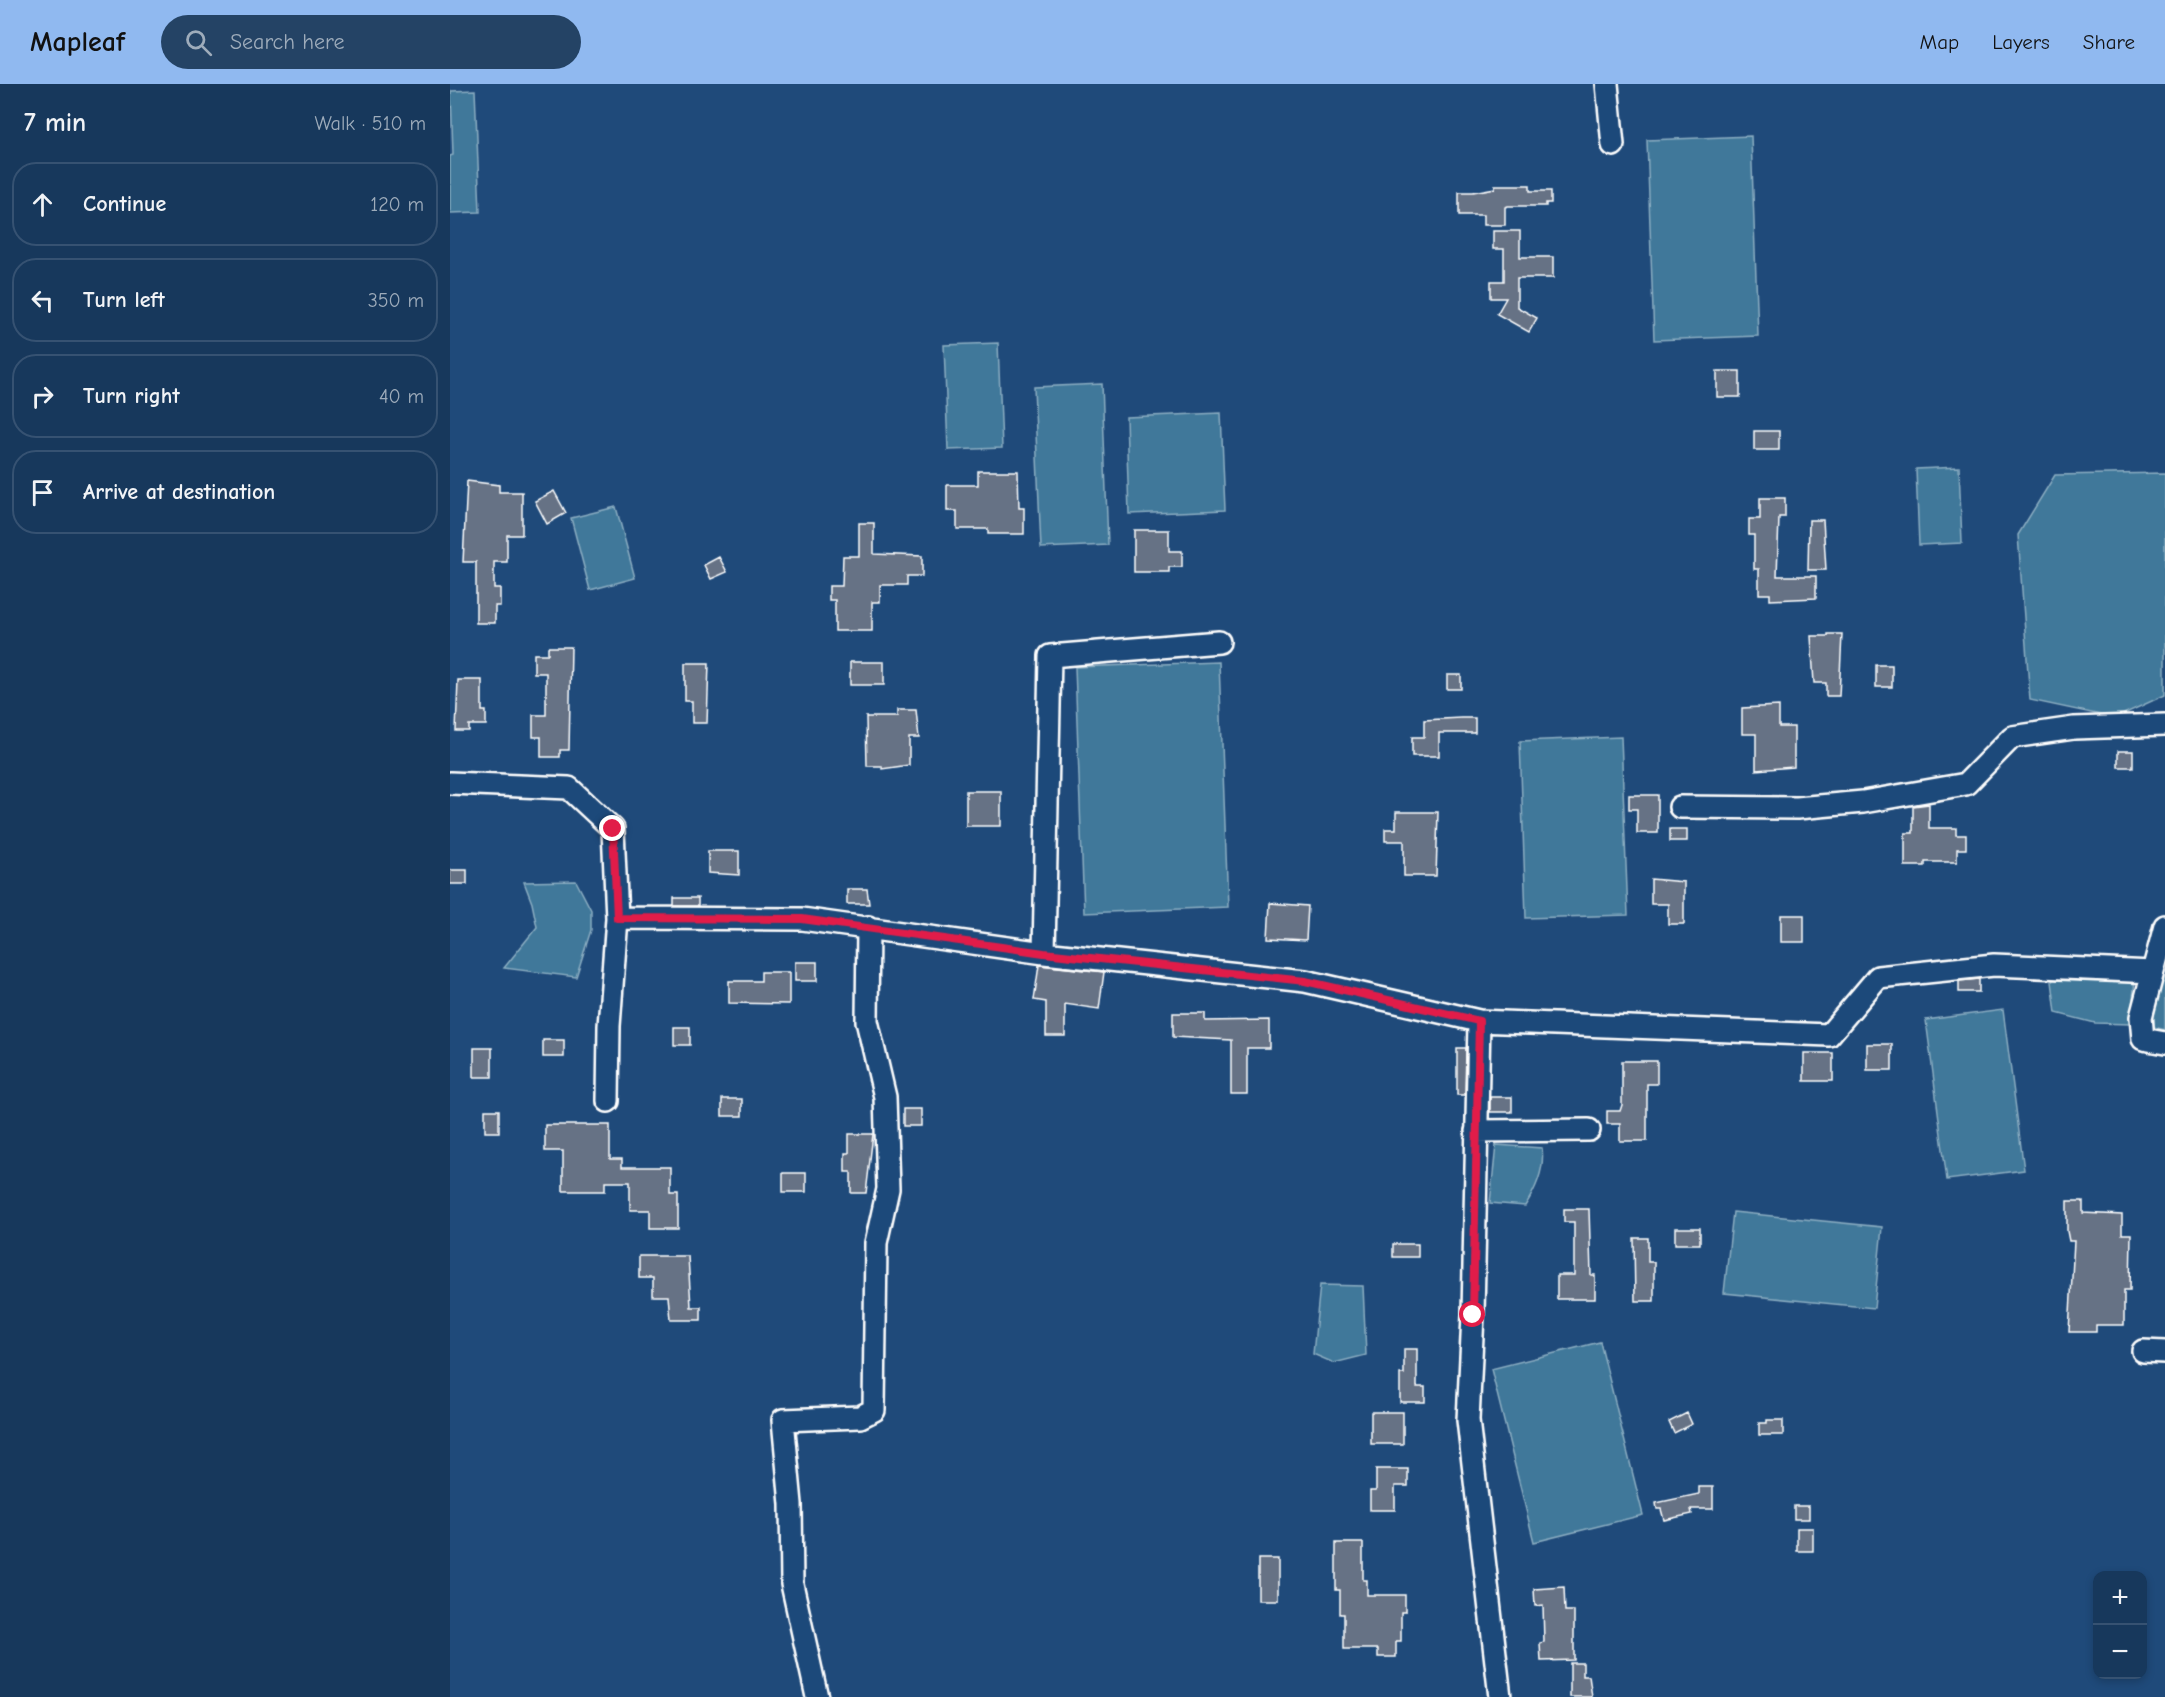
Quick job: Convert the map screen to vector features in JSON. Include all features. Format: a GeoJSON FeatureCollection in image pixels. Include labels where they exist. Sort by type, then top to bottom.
{"type":"FeatureCollection","features":[{"type":"Feature","properties":{"kind":"street"},"geometry":{"type":"LineString","coordinates":[[1607,84],[1613,145]]}},
{"type":"Feature","properties":{"kind":"street"},"geometry":{"type":"LineString","coordinates":[[1044,953],[1044,827],[1050,656],[1219,642]]}},
{"type":"Feature","properties":{"kind":"street"},"geometry":{"type":"LineString","coordinates":[[1680,807],[1797,808],[1863,802],[1966,784],[2012,737],[2074,729],[2165,725]]}},
{"type":"Feature","properties":{"kind":"street"},"geometry":{"type":"LineString","coordinates":[[450,783],[569,788],[613,829],[617,918],[609,1026],[608,1101]]}},
{"type":"Feature","properties":{"kind":"street"},"geometry":{"type":"LineString","coordinates":[[617,918],[802,919],[1044,953],[1305,981],[1479,1021],[1829,1035],[1878,976],[1994,964],[2153,972]]}},
{"type":"Feature","properties":{"kind":"street"},"geometry":{"type":"LineString","coordinates":[[2165,926],[2141,1017],[2143,1039],[2165,1043]]}},
{"type":"Feature","properties":{"kind":"street"},"geometry":{"type":"LineString","coordinates":[[817,1697],[792,1584],[791,1504],[783,1420],[860,1417],[874,1410],[876,1243],[888,1189],[885,1097],[867,1021],[868,927]]}},
{"type":"Feature","properties":{"kind":"street"},"geometry":{"type":"LineString","coordinates":[[1479,1021],[1473,1315],[1468,1420],[1500,1697]]}},
{"type":"Feature","properties":{"kind":"street"},"geometry":{"type":"LineString","coordinates":[[1476,1131],[1589,1130]]}},
{"type":"Feature","properties":{"kind":"street"},"geometry":{"type":"LineString","coordinates":[[2143,1351],[2165,1352]]}},
{"type":"Feature","properties":{"kind":"water"},"geometry":{"type":"Polygon","coordinates":[[[475,90],[480,212],[450,213],[450,156],[453,155],[451,91],[475,90]]]}},
{"type":"Feature","properties":{"kind":"water"},"geometry":{"type":"Polygon","coordinates":[[[1751,136],[1758,336],[1654,340],[1647,140],[1751,136]]]}},
{"type":"Feature","properties":{"kind":"water"},"geometry":{"type":"Polygon","coordinates":[[[998,343],[1002,448],[948,450],[944,345],[998,343]]]}},
{"type":"Feature","properties":{"kind":"water"},"geometry":{"type":"Polygon","coordinates":[[[1102,384],[1108,545],[1041,548],[1034,387],[1102,384]]]}},
{"type":"Feature","properties":{"kind":"water"},"geometry":{"type":"Polygon","coordinates":[[[1221,413],[1225,510],[1129,514],[1126,417],[1221,413]]]}},
{"type":"Feature","properties":{"kind":"water"},"geometry":{"type":"Polygon","coordinates":[[[1959,467],[1962,543],[1919,545],[1916,469],[1959,467]]]}},
{"type":"Feature","properties":{"kind":"water"},"geometry":{"type":"Polygon","coordinates":[[[2165,473],[2165,695],[2115,718],[2030,700],[2018,535],[2055,475],[2165,473]]]}},
{"type":"Feature","properties":{"kind":"water"},"geometry":{"type":"Polygon","coordinates":[[[616,507],[635,578],[590,590],[571,518],[616,507]]]}},
{"type":"Feature","properties":{"kind":"water"},"geometry":{"type":"Polygon","coordinates":[[[1219,662],[1228,907],[1084,913],[1075,667],[1219,662]]]}},
{"type":"Feature","properties":{"kind":"water"},"geometry":{"type":"Polygon","coordinates":[[[1621,737],[1628,915],[1526,918],[1520,741],[1621,737]]]}},
{"type":"Feature","properties":{"kind":"water"},"geometry":{"type":"Polygon","coordinates":[[[576,881],[591,910],[591,930],[576,977],[504,968],[537,927],[532,903],[524,882],[576,881]]]}},
{"type":"Feature","properties":{"kind":"water"},"geometry":{"type":"Polygon","coordinates":[[[2066,971],[2135,980],[2130,1024],[2095,1023],[2056,1013],[2052,981],[2066,971]]]}},
{"type":"Feature","properties":{"kind":"water"},"geometry":{"type":"Polygon","coordinates":[[[2162,977],[2165,978],[2165,1030],[2154,1027],[2155,995],[2162,977]]]}},
{"type":"Feature","properties":{"kind":"water"},"geometry":{"type":"Polygon","coordinates":[[[2003,1010],[2024,1170],[1947,1180],[1926,1020],[2003,1010]]]}},
{"type":"Feature","properties":{"kind":"water"},"geometry":{"type":"Polygon","coordinates":[[[1496,1145],[1542,1148],[1539,1178],[1525,1206],[1490,1203],[1496,1145]]]}},
{"type":"Feature","properties":{"kind":"water"},"geometry":{"type":"Polygon","coordinates":[[[1733,1212],[1882,1227],[1874,1308],[1724,1293],[1733,1212]]]}},
{"type":"Feature","properties":{"kind":"water"},"geometry":{"type":"Polygon","coordinates":[[[1320,1285],[1363,1286],[1366,1355],[1334,1363],[1313,1354],[1320,1285]]]}},
{"type":"Feature","properties":{"kind":"water"},"geometry":{"type":"Polygon","coordinates":[[[1600,1342],[1643,1515],[1534,1542],[1491,1369],[1600,1342]]]}},
{"type":"Feature","properties":{"kind":"building"},"geometry":{"type":"Polygon","coordinates":[[[1495,185],[1530,185],[1530,191],[1551,191],[1551,203],[1546,203],[1546,206],[1505,207],[1505,225],[1483,225],[1483,215],[1459,215],[1459,192],[1495,188],[1495,185]]]}},
{"type":"Feature","properties":{"kind":"building"},"geometry":{"type":"Polygon","coordinates":[[[1493,231],[1520,231],[1520,257],[1553,257],[1553,278],[1517,278],[1517,307],[1537,318],[1529,332],[1497,314],[1506,298],[1491,298],[1491,281],[1504,281],[1504,249],[1493,249],[1493,231]]]}},
{"type":"Feature","properties":{"kind":"building"},"geometry":{"type":"Polygon","coordinates":[[[1717,371],[1740,371],[1740,397],[1717,397],[1717,371]]]}},
{"type":"Feature","properties":{"kind":"building"},"geometry":{"type":"Polygon","coordinates":[[[1754,431],[1779,431],[1779,450],[1754,450],[1754,431]]]}},
{"type":"Feature","properties":{"kind":"building"},"geometry":{"type":"Polygon","coordinates":[[[978,471],[1018,471],[1019,508],[1024,508],[1024,534],[988,534],[988,529],[957,529],[957,511],[947,511],[947,485],[978,485],[978,471]]]}},
{"type":"Feature","properties":{"kind":"building"},"geometry":{"type":"Polygon","coordinates":[[[467,481],[499,485],[499,492],[522,492],[522,535],[507,535],[507,562],[494,562],[494,588],[500,588],[500,606],[495,606],[495,623],[476,623],[476,562],[463,562],[467,481]]]}},
{"type":"Feature","properties":{"kind":"building"},"geometry":{"type":"Polygon","coordinates":[[[554,491],[566,513],[547,524],[535,501],[554,491]]]}},
{"type":"Feature","properties":{"kind":"building"},"geometry":{"type":"Polygon","coordinates":[[[1760,498],[1785,498],[1785,517],[1779,517],[1777,576],[1816,576],[1816,598],[1770,600],[1770,594],[1759,594],[1759,569],[1754,569],[1754,535],[1749,535],[1749,519],[1760,519],[1760,498]]]}},
{"type":"Feature","properties":{"kind":"building"},"geometry":{"type":"Polygon","coordinates":[[[1809,520],[1823,520],[1826,570],[1808,570],[1809,520]]]}},
{"type":"Feature","properties":{"kind":"building"},"geometry":{"type":"Polygon","coordinates":[[[859,523],[874,523],[874,554],[922,556],[922,576],[907,576],[907,585],[880,585],[880,602],[872,602],[872,631],[835,631],[835,600],[829,600],[829,586],[842,586],[843,556],[859,556],[859,523]]]}},
{"type":"Feature","properties":{"kind":"building"},"geometry":{"type":"Polygon","coordinates":[[[1134,530],[1169,530],[1169,551],[1182,551],[1182,567],[1169,567],[1169,572],[1134,572],[1134,530]]]}},
{"type":"Feature","properties":{"kind":"building"},"geometry":{"type":"Polygon","coordinates":[[[719,557],[727,572],[711,579],[704,565],[719,557]]]}},
{"type":"Feature","properties":{"kind":"building"},"geometry":{"type":"Polygon","coordinates":[[[1828,634],[1842,634],[1839,696],[1826,696],[1826,683],[1814,683],[1811,636],[1828,636],[1828,634]]]}},
{"type":"Feature","properties":{"kind":"building"},"geometry":{"type":"Polygon","coordinates":[[[548,647],[571,647],[569,750],[560,750],[560,757],[541,757],[541,737],[533,737],[533,715],[546,715],[546,673],[534,673],[534,654],[548,654],[548,647]]]}},
{"type":"Feature","properties":{"kind":"building"},"geometry":{"type":"Polygon","coordinates":[[[850,662],[884,662],[884,685],[850,685],[850,662]]]}},
{"type":"Feature","properties":{"kind":"building"},"geometry":{"type":"Polygon","coordinates":[[[685,663],[709,663],[707,723],[692,723],[692,701],[685,701],[685,663]]]}},
{"type":"Feature","properties":{"kind":"building"},"geometry":{"type":"Polygon","coordinates":[[[1876,665],[1892,665],[1892,687],[1876,687],[1876,665]]]}},
{"type":"Feature","properties":{"kind":"building"},"geometry":{"type":"Polygon","coordinates":[[[1447,675],[1461,675],[1461,689],[1447,689],[1447,675]]]}},
{"type":"Feature","properties":{"kind":"building"},"geometry":{"type":"Polygon","coordinates":[[[458,680],[482,680],[482,711],[486,711],[486,725],[469,725],[469,731],[456,731],[458,680]]]}},
{"type":"Feature","properties":{"kind":"building"},"geometry":{"type":"Polygon","coordinates":[[[1779,706],[1779,727],[1794,727],[1794,767],[1756,770],[1756,734],[1742,734],[1742,708],[1779,706]]]}},
{"type":"Feature","properties":{"kind":"building"},"geometry":{"type":"Polygon","coordinates":[[[897,710],[916,710],[919,738],[909,738],[909,765],[882,769],[882,766],[867,766],[866,717],[897,717],[897,710]]]}},
{"type":"Feature","properties":{"kind":"building"},"geometry":{"type":"Polygon","coordinates":[[[1475,718],[1475,733],[1439,733],[1439,756],[1412,756],[1412,737],[1424,737],[1424,720],[1475,718]]]}},
{"type":"Feature","properties":{"kind":"building"},"geometry":{"type":"Polygon","coordinates":[[[2118,751],[2133,751],[2133,767],[2118,767],[2118,751]]]}},
{"type":"Feature","properties":{"kind":"building"},"geometry":{"type":"Polygon","coordinates":[[[966,791],[1001,791],[1001,826],[966,826],[966,791]]]}},
{"type":"Feature","properties":{"kind":"building"},"geometry":{"type":"Polygon","coordinates":[[[1629,795],[1658,795],[1658,833],[1637,833],[1637,809],[1629,809],[1629,795]]]}},
{"type":"Feature","properties":{"kind":"building"},"geometry":{"type":"Polygon","coordinates":[[[1929,804],[1929,828],[1956,828],[1956,835],[1966,835],[1966,849],[1957,849],[1957,862],[1925,862],[1925,866],[1905,866],[1905,833],[1913,833],[1913,806],[1929,804]]]}},
{"type":"Feature","properties":{"kind":"building"},"geometry":{"type":"Polygon","coordinates":[[[1396,812],[1438,812],[1436,876],[1404,876],[1404,841],[1385,841],[1385,829],[1396,829],[1396,812]]]}},
{"type":"Feature","properties":{"kind":"building"},"geometry":{"type":"Polygon","coordinates":[[[1670,829],[1687,829],[1687,841],[1670,841],[1670,829]]]}},
{"type":"Feature","properties":{"kind":"building"},"geometry":{"type":"Polygon","coordinates":[[[708,851],[739,851],[739,875],[708,873],[708,851]]]}},
{"type":"Feature","properties":{"kind":"building"},"geometry":{"type":"Polygon","coordinates":[[[450,870],[467,870],[467,884],[450,884],[450,870]]]}},
{"type":"Feature","properties":{"kind":"building"},"geometry":{"type":"Polygon","coordinates":[[[1651,879],[1684,882],[1684,924],[1668,924],[1668,904],[1651,904],[1651,879]]]}},
{"type":"Feature","properties":{"kind":"building"},"geometry":{"type":"Polygon","coordinates":[[[847,889],[867,889],[869,904],[847,904],[847,889]]]}},
{"type":"Feature","properties":{"kind":"building"},"geometry":{"type":"Polygon","coordinates":[[[674,898],[698,898],[698,906],[674,906],[674,898]]]}},
{"type":"Feature","properties":{"kind":"building"},"geometry":{"type":"Polygon","coordinates":[[[1270,903],[1308,906],[1306,940],[1268,938],[1270,903]]]}},
{"type":"Feature","properties":{"kind":"building"},"geometry":{"type":"Polygon","coordinates":[[[1781,915],[1804,915],[1804,942],[1781,942],[1781,915]]]}},
{"type":"Feature","properties":{"kind":"building"},"geometry":{"type":"Polygon","coordinates":[[[795,962],[817,962],[817,981],[795,981],[795,962]]]}},
{"type":"Feature","properties":{"kind":"building"},"geometry":{"type":"Polygon","coordinates":[[[1039,965],[1104,972],[1099,1009],[1065,1004],[1065,1036],[1046,1036],[1046,1002],[1034,1000],[1039,965]]]}},
{"type":"Feature","properties":{"kind":"building"},"geometry":{"type":"Polygon","coordinates":[[[761,972],[789,972],[789,1004],[729,1003],[729,981],[761,981],[761,972]]]}},
{"type":"Feature","properties":{"kind":"building"},"geometry":{"type":"Polygon","coordinates":[[[1979,979],[1979,992],[1959,992],[1959,981],[1979,979]]]}},
{"type":"Feature","properties":{"kind":"building"},"geometry":{"type":"Polygon","coordinates":[[[1173,1013],[1205,1013],[1205,1021],[1269,1020],[1269,1048],[1247,1048],[1247,1094],[1231,1094],[1231,1040],[1173,1037],[1173,1013]]]}},
{"type":"Feature","properties":{"kind":"building"},"geometry":{"type":"Polygon","coordinates":[[[674,1027],[690,1027],[690,1045],[674,1045],[674,1027]]]}},
{"type":"Feature","properties":{"kind":"building"},"geometry":{"type":"Polygon","coordinates":[[[543,1040],[564,1040],[564,1057],[543,1057],[543,1040]]]}},
{"type":"Feature","properties":{"kind":"building"},"geometry":{"type":"Polygon","coordinates":[[[1867,1044],[1892,1044],[1892,1070],[1867,1070],[1867,1044]]]}},
{"type":"Feature","properties":{"kind":"building"},"geometry":{"type":"Polygon","coordinates":[[[474,1048],[492,1048],[492,1077],[474,1077],[474,1048]]]}},
{"type":"Feature","properties":{"kind":"building"},"geometry":{"type":"Polygon","coordinates":[[[1457,1048],[1466,1048],[1465,1095],[1457,1095],[1457,1048]]]}},
{"type":"Feature","properties":{"kind":"building"},"geometry":{"type":"Polygon","coordinates":[[[1804,1053],[1833,1053],[1833,1081],[1804,1081],[1804,1053]]]}},
{"type":"Feature","properties":{"kind":"building"},"geometry":{"type":"Polygon","coordinates":[[[1622,1061],[1657,1061],[1657,1084],[1647,1084],[1647,1141],[1620,1141],[1620,1124],[1607,1124],[1607,1111],[1620,1111],[1622,1105],[1622,1061]]]}},
{"type":"Feature","properties":{"kind":"building"},"geometry":{"type":"Polygon","coordinates":[[[1490,1097],[1512,1097],[1512,1112],[1490,1112],[1490,1097]]]}},
{"type":"Feature","properties":{"kind":"building"},"geometry":{"type":"Polygon","coordinates":[[[722,1099],[742,1099],[742,1116],[722,1116],[722,1099]]]}},
{"type":"Feature","properties":{"kind":"building"},"geometry":{"type":"Polygon","coordinates":[[[903,1109],[921,1109],[921,1126],[903,1126],[903,1109]]]}},
{"type":"Feature","properties":{"kind":"building"},"geometry":{"type":"Polygon","coordinates":[[[485,1110],[499,1110],[499,1132],[485,1132],[485,1110]]]}},
{"type":"Feature","properties":{"kind":"building"},"geometry":{"type":"Polygon","coordinates":[[[545,1125],[610,1125],[610,1159],[622,1159],[622,1167],[670,1167],[670,1195],[678,1195],[678,1228],[650,1228],[650,1210],[630,1210],[630,1182],[605,1182],[605,1191],[563,1191],[563,1151],[545,1151],[545,1125]]]}},
{"type":"Feature","properties":{"kind":"building"},"geometry":{"type":"Polygon","coordinates":[[[849,1134],[873,1134],[866,1193],[851,1193],[851,1172],[845,1172],[845,1153],[849,1153],[849,1134]]]}},
{"type":"Feature","properties":{"kind":"building"},"geometry":{"type":"Polygon","coordinates":[[[783,1173],[806,1173],[806,1192],[783,1192],[783,1173]]]}},
{"type":"Feature","properties":{"kind":"building"},"geometry":{"type":"Polygon","coordinates":[[[2067,1201],[2083,1201],[2083,1213],[2122,1215],[2122,1234],[2131,1234],[2130,1290],[2124,1290],[2124,1325],[2096,1325],[2096,1332],[2069,1332],[2074,1241],[2069,1241],[2067,1231],[2067,1201]]]}},
{"type":"Feature","properties":{"kind":"building"},"geometry":{"type":"Polygon","coordinates":[[[1564,1209],[1589,1209],[1591,1275],[1595,1275],[1595,1299],[1557,1299],[1557,1275],[1574,1275],[1574,1222],[1564,1222],[1564,1209]]]}},
{"type":"Feature","properties":{"kind":"building"},"geometry":{"type":"Polygon","coordinates":[[[1675,1228],[1700,1228],[1700,1244],[1675,1244],[1675,1228]]]}},
{"type":"Feature","properties":{"kind":"building"},"geometry":{"type":"Polygon","coordinates":[[[1634,1238],[1648,1238],[1648,1262],[1654,1262],[1654,1301],[1635,1301],[1634,1238]]]}},
{"type":"Feature","properties":{"kind":"building"},"geometry":{"type":"Polygon","coordinates":[[[1393,1244],[1418,1244],[1418,1257],[1393,1257],[1393,1244]]]}},
{"type":"Feature","properties":{"kind":"building"},"geometry":{"type":"Polygon","coordinates":[[[639,1256],[688,1256],[691,1307],[701,1307],[701,1320],[671,1320],[669,1296],[653,1296],[653,1278],[639,1278],[639,1256]]]}},
{"type":"Feature","properties":{"kind":"building"},"geometry":{"type":"Polygon","coordinates":[[[1404,1349],[1417,1349],[1417,1387],[1425,1387],[1425,1402],[1400,1402],[1400,1374],[1404,1374],[1404,1349]]]}},
{"type":"Feature","properties":{"kind":"building"},"geometry":{"type":"Polygon","coordinates":[[[1371,1412],[1403,1412],[1403,1444],[1371,1444],[1371,1412]]]}},
{"type":"Feature","properties":{"kind":"building"},"geometry":{"type":"Polygon","coordinates":[[[1687,1413],[1692,1424],[1674,1433],[1669,1422],[1687,1413]]]}},
{"type":"Feature","properties":{"kind":"building"},"geometry":{"type":"Polygon","coordinates":[[[1767,1420],[1783,1420],[1783,1435],[1759,1435],[1759,1423],[1767,1423],[1767,1420]]]}},
{"type":"Feature","properties":{"kind":"building"},"geometry":{"type":"Polygon","coordinates":[[[1376,1469],[1408,1469],[1408,1486],[1395,1486],[1395,1510],[1370,1510],[1370,1491],[1376,1491],[1376,1469]]]}},
{"type":"Feature","properties":{"kind":"building"},"geometry":{"type":"Polygon","coordinates":[[[1699,1487],[1713,1487],[1713,1509],[1691,1509],[1692,1514],[1664,1520],[1661,1509],[1657,1509],[1656,1503],[1699,1494],[1699,1487]]]}},
{"type":"Feature","properties":{"kind":"building"},"geometry":{"type":"Polygon","coordinates":[[[1794,1506],[1809,1506],[1809,1519],[1794,1519],[1794,1506]]]}},
{"type":"Feature","properties":{"kind":"building"},"geometry":{"type":"Polygon","coordinates":[[[1797,1528],[1813,1528],[1813,1551],[1797,1551],[1797,1528]]]}},
{"type":"Feature","properties":{"kind":"building"},"geometry":{"type":"Polygon","coordinates":[[[1336,1543],[1363,1543],[1363,1580],[1367,1580],[1367,1595],[1405,1595],[1405,1612],[1401,1612],[1401,1641],[1396,1641],[1396,1657],[1378,1657],[1378,1649],[1344,1649],[1344,1614],[1340,1614],[1340,1590],[1336,1590],[1336,1543]]]}},
{"type":"Feature","properties":{"kind":"building"},"geometry":{"type":"Polygon","coordinates":[[[1258,1559],[1278,1559],[1278,1600],[1258,1600],[1258,1559]]]}},
{"type":"Feature","properties":{"kind":"building"},"geometry":{"type":"Polygon","coordinates":[[[1564,1587],[1565,1611],[1574,1611],[1574,1660],[1541,1661],[1540,1643],[1544,1642],[1543,1605],[1535,1606],[1534,1589],[1564,1587]]]}},
{"type":"Feature","properties":{"kind":"building"},"geometry":{"type":"Polygon","coordinates":[[[1570,1663],[1583,1663],[1583,1676],[1589,1676],[1592,1697],[1570,1697],[1570,1663]]]}},
{"type":"Feature","properties":{"kind":"route"},"geometry":{"type":"LineString","coordinates":[[613,829],[617,918],[802,919],[1044,953],[1305,981],[1479,1021],[1473,1315]]}}]}
